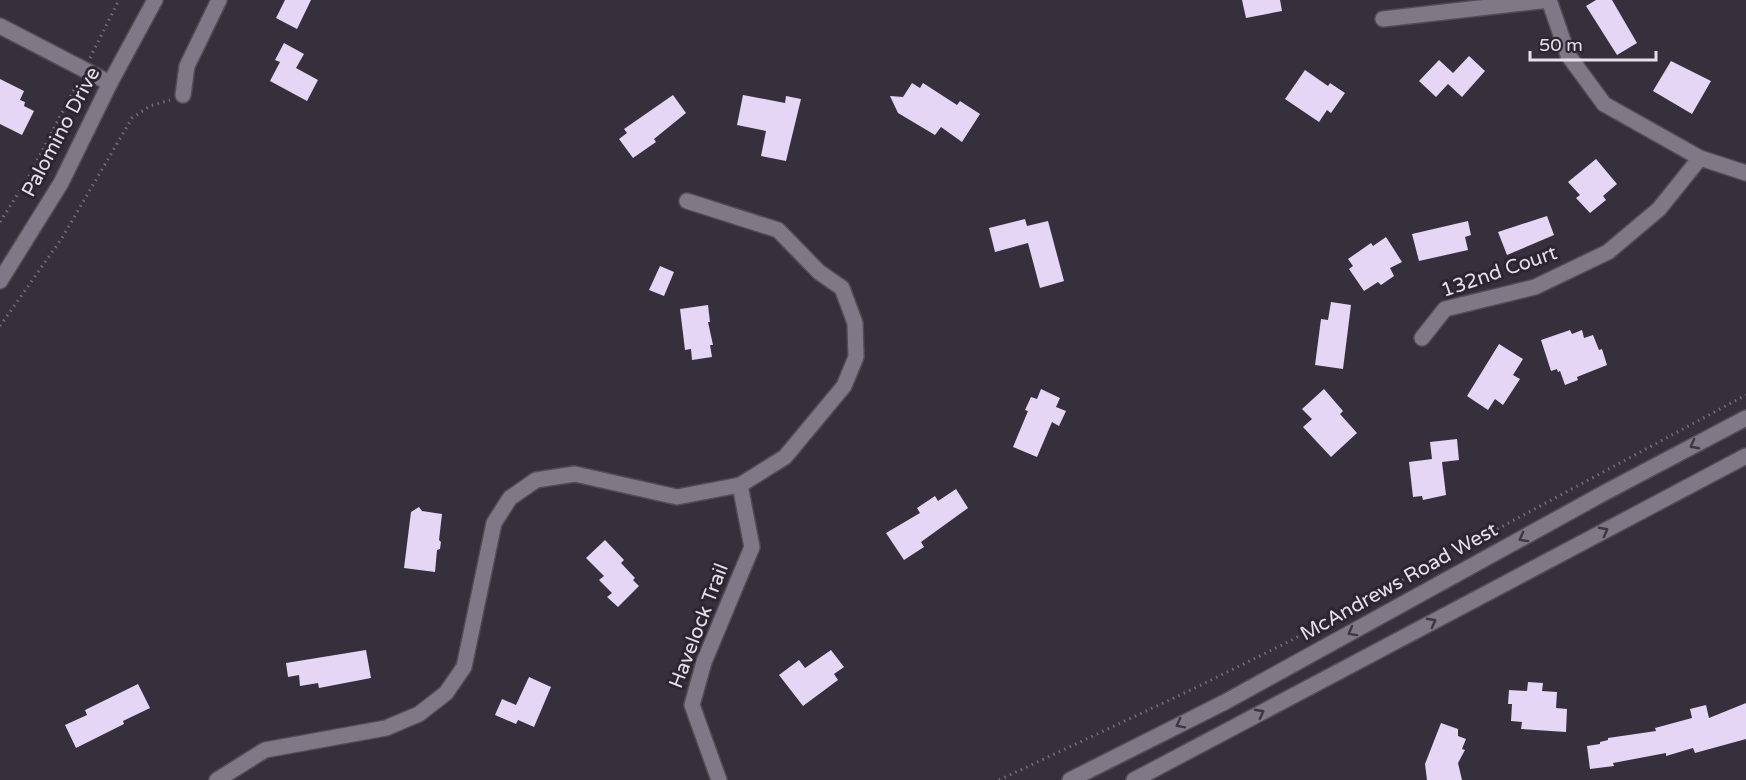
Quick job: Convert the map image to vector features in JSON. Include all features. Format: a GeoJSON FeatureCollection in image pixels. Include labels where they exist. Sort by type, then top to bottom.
{"type":"FeatureCollection","features":[{"type":"Feature","properties":{"kind":"street","name":"Palomino Drive"},"geometry":{"type":"LineString","coordinates":[[0,281],[61,183],[110,83],[155,0]]}},
{"type":"Feature","properties":{"kind":"street"},"geometry":{"type":"LineString","coordinates":[[183,95],[187,66],[219,0]]}},
{"type":"Feature","properties":{"kind":"street"},"geometry":{"type":"LineString","coordinates":[[1383,19],[1549,0],[1568,55],[1604,104],[1700,158],[1746,173]]}},
{"type":"Feature","properties":{"kind":"street"},"geometry":{"type":"LineString","coordinates":[[0,26],[110,83]]}},
{"type":"Feature","properties":{"kind":"street","name":"132nd Court"},"geometry":{"type":"LineString","coordinates":[[1422,338],[1445,309],[1535,287],[1608,252],[1659,209],[1700,158]]}},
{"type":"Feature","properties":{"kind":"street"},"geometry":{"type":"LineString","coordinates":[[217,780],[265,750],[386,728],[419,714],[446,693],[464,667],[494,523],[510,498],[536,480],[575,474],[677,496],[740,485],[785,457],[844,386],[856,357],[855,323],[842,288],[819,272],[778,230],[687,201]]}},
{"type":"Feature","properties":{"kind":"street","name":"McAndrews Road West"},"geometry":{"type":"LineString","coordinates":[[1070,780],[1225,702],[1604,493],[1746,418]]}},
{"type":"Feature","properties":{"kind":"street"},"geometry":{"type":"LineString","coordinates":[[1134,780],[1746,456]]}},
{"type":"Feature","properties":{"kind":"street","name":"Havelock Trail"},"geometry":{"type":"LineString","coordinates":[[719,780],[692,705],[704,662],[752,547],[740,485]]}},
{"type":"Feature","properties":{"kind":"path"},"geometry":{"type":"LineString","coordinates":[[0,222],[56,126],[119,0]]}},
{"type":"Feature","properties":{"kind":"path"},"geometry":{"type":"LineString","coordinates":[[0,326],[62,238],[132,118],[150,106],[183,95]]}},
{"type":"Feature","properties":{"kind":"path"},"geometry":{"type":"LineString","coordinates":[[999,780],[1288,642],[1746,395]]}},
{"type":"Feature","properties":{"kind":"building"},"geometry":{"type":"Polygon","coordinates":[[[285,0],[311,0],[297,29],[276,18],[285,0]]]}},
{"type":"Feature","properties":{"kind":"building"},"geometry":{"type":"Polygon","coordinates":[[[1242,0],[1280,0],[1282,11],[1246,18],[1242,0]]]}},
{"type":"Feature","properties":{"kind":"building"},"geometry":{"type":"Polygon","coordinates":[[[1596,0],[1612,0],[1637,43],[1617,55],[1586,6],[1596,0]]]}},
{"type":"Feature","properties":{"kind":"building"},"geometry":{"type":"Polygon","coordinates":[[[284,43],[304,54],[296,68],[318,80],[307,101],[270,81],[280,62],[275,60],[284,43]]]}},
{"type":"Feature","properties":{"kind":"building"},"geometry":{"type":"Polygon","coordinates":[[[1469,56],[1485,71],[1462,97],[1448,84],[1436,97],[1419,81],[1439,60],[1453,73],[1469,56]]]}},
{"type":"Feature","properties":{"kind":"building"},"geometry":{"type":"Polygon","coordinates":[[[1671,61],[1711,81],[1692,114],[1653,91],[1671,61]]]}},
{"type":"Feature","properties":{"kind":"building"},"geometry":{"type":"Polygon","coordinates":[[[1305,70],[1328,86],[1330,83],[1345,93],[1331,113],[1327,110],[1319,122],[1285,99],[1305,70]]]}},
{"type":"Feature","properties":{"kind":"building"},"geometry":{"type":"Polygon","coordinates":[[[0,79],[24,91],[20,100],[25,102],[24,106],[34,111],[22,135],[0,124],[0,79]]]}},
{"type":"Feature","properties":{"kind":"building"},"geometry":{"type":"Polygon","coordinates":[[[912,83],[920,88],[923,83],[957,105],[960,101],[980,114],[962,142],[941,127],[935,135],[898,113],[890,96],[903,97],[912,83]]]}},
{"type":"Feature","properties":{"kind":"building"},"geometry":{"type":"Polygon","coordinates":[[[673,95],[686,113],[654,139],[656,142],[633,158],[619,139],[627,133],[624,129],[673,95]]]}},
{"type":"Feature","properties":{"kind":"building"},"geometry":{"type":"Polygon","coordinates":[[[743,95],[785,103],[786,96],[801,99],[786,161],[761,156],[766,131],[737,125],[743,95]]]}},
{"type":"Feature","properties":{"kind":"building"},"geometry":{"type":"Polygon","coordinates":[[[1596,159],[1617,184],[1603,196],[1606,200],[1590,213],[1576,198],[1580,195],[1568,182],[1596,159]]]}},
{"type":"Feature","properties":{"kind":"building"},"geometry":{"type":"Polygon","coordinates":[[[1547,216],[1554,235],[1507,255],[1498,232],[1547,216]]]}},
{"type":"Feature","properties":{"kind":"building"},"geometry":{"type":"Polygon","coordinates":[[[1025,219],[1027,226],[1048,221],[1064,281],[1040,288],[1028,243],[995,252],[989,228],[1025,219]]]}},
{"type":"Feature","properties":{"kind":"building"},"geometry":{"type":"Polygon","coordinates":[[[1468,221],[1471,235],[1465,237],[1468,250],[1419,261],[1412,234],[1468,221]]]}},
{"type":"Feature","properties":{"kind":"building"},"geometry":{"type":"Polygon","coordinates":[[[1386,237],[1402,262],[1390,268],[1394,276],[1381,285],[1378,282],[1364,291],[1349,269],[1353,266],[1348,259],[1371,243],[1373,246],[1386,237]]]}},
{"type":"Feature","properties":{"kind":"building"},"geometry":{"type":"Polygon","coordinates":[[[660,266],[674,272],[664,296],[649,290],[660,266]]]}},
{"type":"Feature","properties":{"kind":"building"},"geometry":{"type":"Polygon","coordinates":[[[1331,302],[1351,305],[1343,369],[1315,365],[1321,319],[1328,320],[1331,302]]]}},
{"type":"Feature","properties":{"kind":"building"},"geometry":{"type":"Polygon","coordinates":[[[708,305],[710,322],[708,322],[713,345],[710,345],[712,357],[692,360],[691,349],[685,350],[680,309],[708,305]]]}},
{"type":"Feature","properties":{"kind":"building"},"geometry":{"type":"Polygon","coordinates":[[[1570,330],[1572,334],[1582,330],[1584,338],[1593,335],[1599,350],[1602,349],[1607,365],[1577,377],[1578,380],[1565,385],[1560,371],[1558,372],[1557,369],[1551,371],[1541,340],[1570,330]]]}},
{"type":"Feature","properties":{"kind":"building"},"geometry":{"type":"Polygon","coordinates":[[[1499,344],[1523,359],[1513,375],[1520,379],[1503,405],[1495,399],[1488,410],[1467,396],[1499,344]]]}},
{"type":"Feature","properties":{"kind":"building"},"geometry":{"type":"Polygon","coordinates":[[[1041,389],[1060,398],[1056,407],[1066,411],[1059,426],[1052,422],[1037,457],[1013,447],[1028,411],[1025,410],[1031,397],[1037,399],[1041,389]]]}},
{"type":"Feature","properties":{"kind":"building"},"geometry":{"type":"Polygon","coordinates":[[[1324,389],[1343,411],[1340,414],[1357,433],[1331,457],[1303,427],[1312,419],[1302,409],[1324,389]]]}},
{"type":"Feature","properties":{"kind":"building"},"geometry":{"type":"Polygon","coordinates":[[[1457,439],[1459,460],[1442,462],[1446,495],[1423,500],[1422,496],[1413,497],[1409,462],[1432,459],[1430,442],[1457,439]]]}},
{"type":"Feature","properties":{"kind":"building"},"geometry":{"type":"Polygon","coordinates":[[[956,489],[968,508],[921,542],[924,547],[904,560],[886,533],[920,513],[917,508],[935,496],[938,501],[956,489]]]}},
{"type":"Feature","properties":{"kind":"building"},"geometry":{"type":"Polygon","coordinates":[[[419,507],[422,511],[442,514],[439,540],[441,542],[440,549],[437,550],[435,572],[404,568],[411,512],[419,507]]]}},
{"type":"Feature","properties":{"kind":"building"},"geometry":{"type":"Polygon","coordinates":[[[605,540],[624,560],[621,563],[639,586],[618,607],[607,597],[612,593],[599,580],[604,576],[586,558],[605,540]]]}},
{"type":"Feature","properties":{"kind":"building"},"geometry":{"type":"Polygon","coordinates":[[[366,650],[371,678],[319,688],[318,683],[300,686],[299,675],[288,677],[286,663],[366,650]]]}},
{"type":"Feature","properties":{"kind":"building"},"geometry":{"type":"Polygon","coordinates":[[[831,650],[844,667],[834,674],[838,680],[803,706],[779,675],[799,660],[805,668],[831,650]]]}},
{"type":"Feature","properties":{"kind":"building"},"geometry":{"type":"Polygon","coordinates":[[[529,677],[551,687],[534,727],[518,720],[516,724],[495,715],[502,699],[516,705],[529,677]]]}},
{"type":"Feature","properties":{"kind":"building"},"geometry":{"type":"Polygon","coordinates":[[[1528,682],[1543,683],[1542,691],[1557,692],[1556,708],[1567,709],[1566,732],[1521,729],[1522,722],[1511,721],[1512,704],[1508,704],[1509,690],[1527,691],[1528,682]]]}},
{"type":"Feature","properties":{"kind":"building"},"geometry":{"type":"Polygon","coordinates":[[[138,684],[150,708],[76,748],[65,725],[87,715],[85,710],[138,684]]]}},
{"type":"Feature","properties":{"kind":"building"},"geometry":{"type":"Polygon","coordinates":[[[1746,703],[1746,739],[1695,753],[1693,748],[1666,756],[1666,753],[1613,763],[1614,766],[1590,769],[1587,746],[1600,744],[1608,738],[1656,731],[1655,728],[1692,718],[1690,709],[1706,705],[1709,718],[1746,703]]]}},
{"type":"Feature","properties":{"kind":"building"},"geometry":{"type":"Polygon","coordinates":[[[1441,723],[1458,729],[1458,736],[1466,739],[1462,749],[1465,750],[1458,763],[1462,780],[1427,780],[1425,764],[1441,723]]]}}]}
